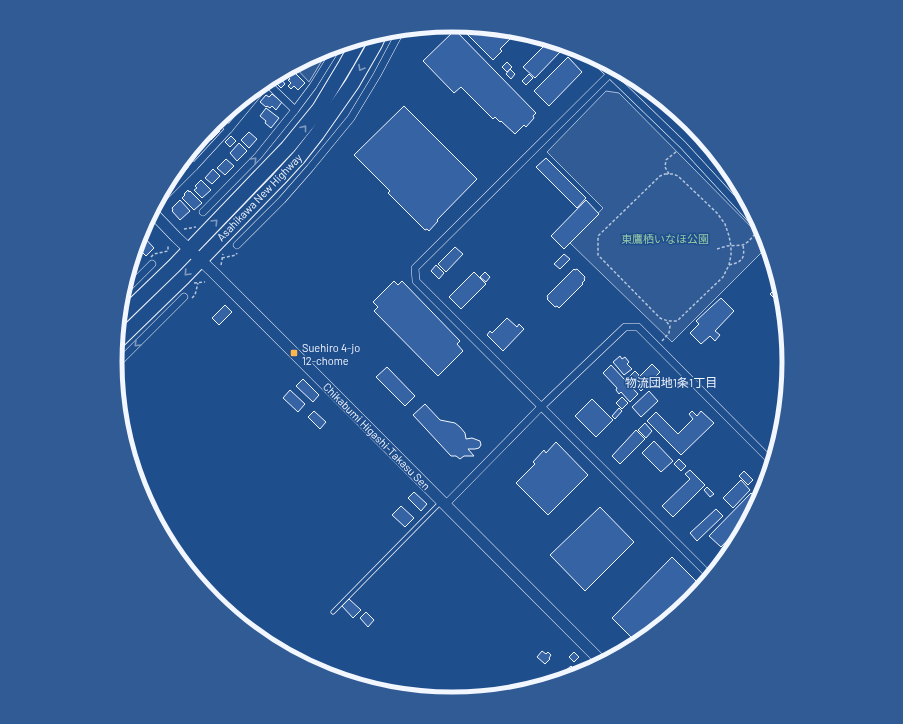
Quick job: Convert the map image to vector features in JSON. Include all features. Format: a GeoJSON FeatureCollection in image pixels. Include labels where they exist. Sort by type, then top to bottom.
{"type":"FeatureCollection","features":[{"type":"Feature","properties":{"kind":"highway","name":"Asahikawa New Highway"},"geometry":{"type":"LineString","coordinates":[[122,337],[279,179],[304,162],[317,134],[352,84],[377,40]]}},
{"type":"Feature","properties":{"kind":"highway","name":"Asahikawa New Highway"},"geometry":{"type":"LineString","coordinates":[[125,313],[189,250],[288,147],[307,124],[332,88],[356,46]]}},
{"type":"Feature","properties":{"kind":"street"},"geometry":{"type":"LineString","coordinates":[[237,245],[282,200],[304,162],[351,118],[377,75],[397,37]]}},
{"type":"Feature","properties":{"kind":"street"},"geometry":{"type":"LineString","coordinates":[[203,212],[258,156],[295,110],[317,80],[333,54]]}},
{"type":"Feature","properties":{"kind":"street"},"geometry":{"type":"LineString","coordinates":[[607,71],[683,145],[747,215]]}},
{"type":"Feature","properties":{"kind":"street"},"geometry":{"type":"LineString","coordinates":[[610,74],[415,268],[416,281],[706,572]]}},
{"type":"Feature","properties":{"kind":"street"},"geometry":{"type":"LineString","coordinates":[[271,86],[295,110]]}},
{"type":"Feature","properties":{"kind":"street"},"geometry":{"type":"LineString","coordinates":[[169,192],[229,129],[253,99]]}},
{"type":"Feature","properties":{"kind":"street"},"geometry":{"type":"LineString","coordinates":[[224,124],[229,129]]}},
{"type":"Feature","properties":{"kind":"street"},"geometry":{"type":"LineString","coordinates":[[189,162],[194,167]]}},
{"type":"Feature","properties":{"kind":"street"},"geometry":{"type":"LineString","coordinates":[[227,188],[237,199]]}},
{"type":"Feature","properties":{"kind":"street","name":"Chikabumi Higashi-Takasu Sen"},"geometry":{"type":"LineString","coordinates":[[156,216],[598,658]]}},
{"type":"Feature","properties":{"kind":"street"},"geometry":{"type":"LineString","coordinates":[[131,285],[152,264]]}},
{"type":"Feature","properties":{"kind":"street"},"geometry":{"type":"LineString","coordinates":[[122,359],[184,297]]}},
{"type":"Feature","properties":{"kind":"street"},"geometry":{"type":"LineString","coordinates":[[127,304],[130,308]]}},
{"type":"Feature","properties":{"kind":"street"},"geometry":{"type":"LineString","coordinates":[[148,312],[158,322]]}},
{"type":"Feature","properties":{"kind":"street"},"geometry":{"type":"LineString","coordinates":[[443,503],[625,327],[638,327],[767,457]]}},
{"type":"Feature","properties":{"kind":"lane"},"geometry":{"type":"LineString","coordinates":[[333,612],[443,503]]}},
{"type":"Feature","properties":{"kind":"path"},"geometry":{"type":"LineString","coordinates":[[669,174],[665,167],[666,160],[683,145]]}},
{"type":"Feature","properties":{"kind":"path"},"geometry":{"type":"LineString","coordinates":[[657,347],[669,333],[670,326],[666,321],[660,318],[598,255],[598,236],[660,176],[665,174],[673,174],[678,176],[717,213],[725,224],[731,246],[730,265],[723,277],[677,321],[666,321]]}},
{"type":"Feature","properties":{"kind":"path"},"geometry":{"type":"LineString","coordinates":[[184,229],[199,226]]}},
{"type":"Feature","properties":{"kind":"path"},"geometry":{"type":"LineString","coordinates":[[717,248],[744,244],[755,235]]}},
{"type":"Feature","properties":{"kind":"path"},"geometry":{"type":"LineString","coordinates":[[154,254],[168,251],[168,244]]}},
{"type":"Feature","properties":{"kind":"path"},"geometry":{"type":"LineString","coordinates":[[730,265],[738,263],[742,259],[744,244]]}},
{"type":"Feature","properties":{"kind":"path"},"geometry":{"type":"LineString","coordinates":[[221,265],[223,252]]}},
{"type":"Feature","properties":{"kind":"path"},"geometry":{"type":"LineString","coordinates":[[198,283],[205,282]]}},
{"type":"Feature","properties":{"kind":"green space"},"geometry":{"type":"Polygon","coordinates":[[[324,58],[309,82],[298,70],[324,58]]]}},
{"type":"Feature","properties":{"kind":"green space","name":"東鷹栖いなほ公園"},"geometry":{"type":"Polygon","coordinates":[[[606,91],[619,93],[753,228],[762,252],[672,342],[570,243],[603,208],[547,152],[606,91]]]}},
{"type":"Feature","properties":{"kind":"building"},"geometry":{"type":"Polygon","coordinates":[[[453,32],[457,32],[536,113],[533,116],[534,118],[526,127],[524,125],[515,134],[501,121],[500,122],[495,117],[493,119],[461,87],[454,93],[423,61],[453,32]]]}},
{"type":"Feature","properties":{"kind":"building"},"geometry":{"type":"Polygon","coordinates":[[[466,33],[512,37],[500,49],[502,51],[493,60],[466,33]]]}},
{"type":"Feature","properties":{"kind":"building"},"geometry":{"type":"Polygon","coordinates":[[[544,46],[561,51],[535,78],[523,67],[544,46]]]}},
{"type":"Feature","properties":{"kind":"building"},"geometry":{"type":"Polygon","coordinates":[[[568,57],[582,72],[549,106],[534,91],[568,57]]]}},
{"type":"Feature","properties":{"kind":"building"},"geometry":{"type":"Polygon","coordinates":[[[507,62],[512,67],[507,72],[502,67],[507,62]]]}},
{"type":"Feature","properties":{"kind":"building"},"geometry":{"type":"Polygon","coordinates":[[[510,69],[515,74],[511,79],[506,74],[510,69]]]}},
{"type":"Feature","properties":{"kind":"building"},"geometry":{"type":"Polygon","coordinates":[[[295,73],[305,83],[298,90],[294,86],[291,89],[288,86],[291,83],[288,80],[290,79],[287,76],[295,73]]]}},
{"type":"Feature","properties":{"kind":"building"},"geometry":{"type":"Polygon","coordinates":[[[529,74],[533,78],[526,85],[522,81],[529,74]]]}},
{"type":"Feature","properties":{"kind":"building"},"geometry":{"type":"Polygon","coordinates":[[[281,80],[285,84],[281,88],[277,84],[281,80]]]}},
{"type":"Feature","properties":{"kind":"building"},"geometry":{"type":"Polygon","coordinates":[[[272,94],[282,102],[276,110],[272,106],[270,108],[267,106],[266,107],[260,102],[266,95],[269,97],[272,94]]]}},
{"type":"Feature","properties":{"kind":"building"},"geometry":{"type":"Polygon","coordinates":[[[404,106],[477,179],[437,220],[438,221],[429,231],[427,229],[425,230],[388,193],[390,191],[354,155],[404,106]]]}},
{"type":"Feature","properties":{"kind":"building"},"geometry":{"type":"Polygon","coordinates":[[[266,108],[279,118],[271,128],[260,116],[266,108]]]}},
{"type":"Feature","properties":{"kind":"building"},"geometry":{"type":"Polygon","coordinates":[[[218,129],[220,131],[211,140],[209,138],[218,129]]]}},
{"type":"Feature","properties":{"kind":"building"},"geometry":{"type":"Polygon","coordinates":[[[249,132],[257,139],[249,148],[241,140],[249,132]]]}},
{"type":"Feature","properties":{"kind":"building"},"geometry":{"type":"Polygon","coordinates":[[[231,136],[236,141],[230,147],[225,142],[231,136]]]}},
{"type":"Feature","properties":{"kind":"building"},"geometry":{"type":"Polygon","coordinates":[[[239,143],[247,151],[237,161],[230,153],[239,143]]]}},
{"type":"Feature","properties":{"kind":"building"},"geometry":{"type":"Polygon","coordinates":[[[546,158],[586,198],[577,208],[536,167],[546,158]]]}},
{"type":"Feature","properties":{"kind":"building"},"geometry":{"type":"Polygon","coordinates":[[[226,159],[234,166],[225,175],[217,168],[226,159]]]}},
{"type":"Feature","properties":{"kind":"building"},"geometry":{"type":"Polygon","coordinates":[[[213,169],[220,176],[212,184],[205,178],[213,169]]]}},
{"type":"Feature","properties":{"kind":"building"},"geometry":{"type":"Polygon","coordinates":[[[201,180],[211,190],[202,198],[194,190],[197,188],[195,186],[201,180]]]}},
{"type":"Feature","properties":{"kind":"building"},"geometry":{"type":"Polygon","coordinates":[[[188,190],[202,203],[194,210],[182,198],[188,190]]]}},
{"type":"Feature","properties":{"kind":"building"},"geometry":{"type":"Polygon","coordinates":[[[180,200],[190,211],[180,220],[172,211],[172,208],[180,200]]]}},
{"type":"Feature","properties":{"kind":"building"},"geometry":{"type":"Polygon","coordinates":[[[586,200],[599,214],[564,249],[551,236],[586,200]]]}},
{"type":"Feature","properties":{"kind":"building"},"geometry":{"type":"Polygon","coordinates":[[[146,239],[154,248],[146,256],[141,251],[146,239]]]}},
{"type":"Feature","properties":{"kind":"building"},"geometry":{"type":"Polygon","coordinates":[[[455,247],[463,254],[446,272],[438,264],[455,247]]]}},
{"type":"Feature","properties":{"kind":"building"},"geometry":{"type":"Polygon","coordinates":[[[564,254],[570,259],[560,269],[554,264],[564,254]]]}},
{"type":"Feature","properties":{"kind":"building"},"geometry":{"type":"Polygon","coordinates":[[[436,265],[444,273],[439,279],[431,271],[436,265]]]}},
{"type":"Feature","properties":{"kind":"building"},"geometry":{"type":"Polygon","coordinates":[[[574,269],[577,269],[585,277],[585,280],[582,283],[583,284],[559,308],[557,306],[555,307],[547,299],[547,296],[574,269]]]}},
{"type":"Feature","properties":{"kind":"building"},"geometry":{"type":"Polygon","coordinates":[[[474,272],[486,284],[461,309],[449,297],[474,272]]]}},
{"type":"Feature","properties":{"kind":"building"},"geometry":{"type":"Polygon","coordinates":[[[485,272],[490,277],[486,282],[480,277],[485,272]]]}},
{"type":"Feature","properties":{"kind":"building"},"geometry":{"type":"Polygon","coordinates":[[[394,281],[398,285],[402,281],[460,341],[457,344],[463,351],[438,376],[374,311],[378,307],[373,302],[394,281]]]}},
{"type":"Feature","properties":{"kind":"building"},"geometry":{"type":"Polygon","coordinates":[[[773,291],[775,299],[770,294],[773,291]]]}},
{"type":"Feature","properties":{"kind":"building"},"geometry":{"type":"Polygon","coordinates":[[[721,298],[734,311],[715,331],[720,335],[715,341],[710,336],[701,344],[690,333],[699,324],[696,321],[721,298]]]}},
{"type":"Feature","properties":{"kind":"building"},"geometry":{"type":"Polygon","coordinates":[[[225,305],[232,312],[219,325],[212,318],[225,305]]]}},
{"type":"Feature","properties":{"kind":"building"},"geometry":{"type":"Polygon","coordinates":[[[507,318],[517,327],[519,324],[524,329],[503,351],[487,335],[490,331],[492,333],[507,318]]]}},
{"type":"Feature","properties":{"kind":"building"},"geometry":{"type":"Polygon","coordinates":[[[620,356],[622,359],[625,357],[629,362],[627,364],[632,369],[624,375],[613,362],[620,356]]]}},
{"type":"Feature","properties":{"kind":"building"},"geometry":{"type":"Polygon","coordinates":[[[652,364],[660,372],[641,391],[633,383],[652,364]]]}},
{"type":"Feature","properties":{"kind":"building"},"geometry":{"type":"Polygon","coordinates":[[[611,365],[638,394],[630,402],[621,392],[619,394],[616,390],[617,388],[603,373],[611,365]]]}},
{"type":"Feature","properties":{"kind":"building"},"geometry":{"type":"Polygon","coordinates":[[[387,367],[415,396],[405,406],[376,377],[387,367]]]}},
{"type":"Feature","properties":{"kind":"building"},"geometry":{"type":"Polygon","coordinates":[[[635,371],[639,375],[632,382],[628,378],[635,371]]]}},
{"type":"Feature","properties":{"kind":"building"},"geometry":{"type":"Polygon","coordinates":[[[303,379],[319,395],[313,402],[296,386],[303,379]]]}},
{"type":"Feature","properties":{"kind":"building"},"geometry":{"type":"Polygon","coordinates":[[[290,390],[305,404],[298,412],[283,398],[290,390]]]}},
{"type":"Feature","properties":{"kind":"building"},"geometry":{"type":"Polygon","coordinates":[[[649,391],[658,401],[641,417],[632,407],[649,391]]]}},
{"type":"Feature","properties":{"kind":"building"},"geometry":{"type":"Polygon","coordinates":[[[622,397],[628,403],[622,409],[616,403],[622,397]]]}},
{"type":"Feature","properties":{"kind":"building"},"geometry":{"type":"Polygon","coordinates":[[[592,399],[613,420],[596,437],[575,416],[592,399]]]}},
{"type":"Feature","properties":{"kind":"building"},"geometry":{"type":"Polygon","coordinates":[[[425,404],[440,420],[455,423],[460,427],[465,433],[466,439],[472,438],[480,441],[481,445],[479,448],[468,449],[474,456],[464,456],[460,459],[456,456],[451,456],[413,415],[425,404]]]}},
{"type":"Feature","properties":{"kind":"building"},"geometry":{"type":"Polygon","coordinates":[[[619,408],[622,411],[615,419],[612,416],[619,408]]]}},
{"type":"Feature","properties":{"kind":"building"},"geometry":{"type":"Polygon","coordinates":[[[314,411],[326,422],[320,429],[308,417],[314,411]]]}},
{"type":"Feature","properties":{"kind":"building"},"geometry":{"type":"Polygon","coordinates":[[[692,411],[697,416],[701,411],[714,423],[681,455],[647,421],[656,412],[678,434],[693,419],[689,414],[692,411]]]}},
{"type":"Feature","properties":{"kind":"building"},"geometry":{"type":"Polygon","coordinates":[[[645,423],[652,431],[646,438],[638,430],[645,423]]]}},
{"type":"Feature","properties":{"kind":"building"},"geometry":{"type":"Polygon","coordinates":[[[636,430],[645,439],[620,464],[612,456],[636,430]]]}},
{"type":"Feature","properties":{"kind":"building"},"geometry":{"type":"Polygon","coordinates":[[[654,441],[673,461],[661,472],[642,453],[654,441]]]}},
{"type":"Feature","properties":{"kind":"building"},"geometry":{"type":"Polygon","coordinates":[[[556,442],[588,475],[548,515],[516,483],[535,464],[533,462],[544,450],[546,453],[556,442]]]}},
{"type":"Feature","properties":{"kind":"building"},"geometry":{"type":"Polygon","coordinates":[[[679,459],[686,466],[681,471],[674,464],[679,459]]]}},
{"type":"Feature","properties":{"kind":"building"},"geometry":{"type":"Polygon","coordinates":[[[690,470],[705,485],[673,517],[662,506],[690,479],[685,474],[690,470]]]}},
{"type":"Feature","properties":{"kind":"building"},"geometry":{"type":"Polygon","coordinates":[[[744,471],[753,480],[748,485],[739,476],[744,471]]]}},
{"type":"Feature","properties":{"kind":"building"},"geometry":{"type":"Polygon","coordinates":[[[741,480],[750,490],[733,508],[723,498],[741,480]]]}},
{"type":"Feature","properties":{"kind":"building"},"geometry":{"type":"Polygon","coordinates":[[[707,487],[714,494],[710,497],[704,490],[707,487]]]}},
{"type":"Feature","properties":{"kind":"building"},"geometry":{"type":"Polygon","coordinates":[[[414,492],[427,504],[421,511],[408,498],[414,492]]]}},
{"type":"Feature","properties":{"kind":"building"},"geometry":{"type":"Polygon","coordinates":[[[751,493],[753,495],[732,536],[721,547],[709,536],[751,493]]]}},
{"type":"Feature","properties":{"kind":"building"},"geometry":{"type":"Polygon","coordinates":[[[401,506],[414,518],[405,527],[392,515],[401,506]]]}},
{"type":"Feature","properties":{"kind":"building"},"geometry":{"type":"Polygon","coordinates":[[[600,507],[634,542],[585,591],[550,555],[600,507]]]}},
{"type":"Feature","properties":{"kind":"building"},"geometry":{"type":"Polygon","coordinates":[[[716,509],[723,516],[697,541],[690,533],[716,509]]]}},
{"type":"Feature","properties":{"kind":"building"},"geometry":{"type":"Polygon","coordinates":[[[672,557],[698,582],[669,610],[632,638],[612,618],[672,557]]]}},
{"type":"Feature","properties":{"kind":"building"},"geometry":{"type":"Polygon","coordinates":[[[349,599],[361,610],[353,618],[342,606],[349,599]]]}},
{"type":"Feature","properties":{"kind":"building"},"geometry":{"type":"Polygon","coordinates":[[[366,612],[374,620],[368,627],[360,618],[366,612]]]}},
{"type":"Feature","properties":{"kind":"building"},"geometry":{"type":"Polygon","coordinates":[[[542,651],[546,654],[548,652],[551,655],[549,658],[550,659],[545,664],[537,657],[542,651]]]}},
{"type":"Feature","properties":{"kind":"building"},"geometry":{"type":"Polygon","coordinates":[[[574,652],[579,657],[574,662],[569,657],[574,652]]]}},
{"type":"Feature","properties":{"kind":"building"},"geometry":{"type":"Polygon","coordinates":[[[571,666],[575,668],[564,672],[571,666]]]}},
{"type":"Feature","properties":{"kind":"place","name":"Suehiro 4-jo 12-chome"},"geometry":{"type":"Point","coordinates":[294,353]}},
{"type":"Feature","properties":{"kind":"district","name":"物流団地1条1丁目"},"geometry":{"type":"Point","coordinates":[671,382]}}]}
